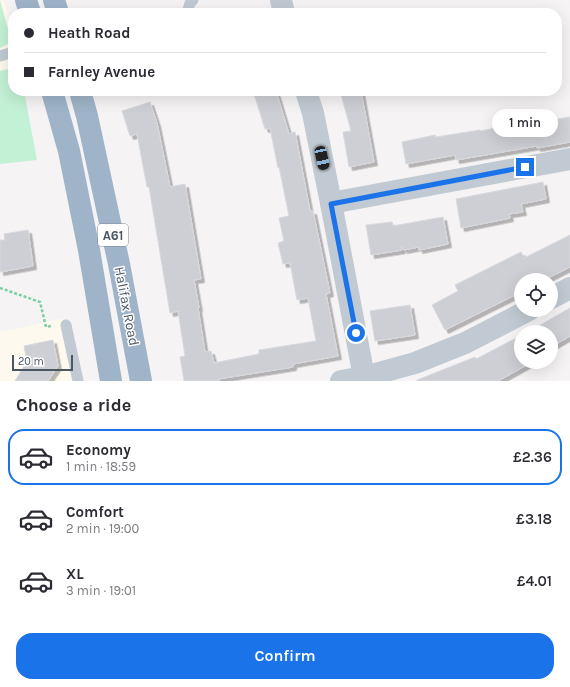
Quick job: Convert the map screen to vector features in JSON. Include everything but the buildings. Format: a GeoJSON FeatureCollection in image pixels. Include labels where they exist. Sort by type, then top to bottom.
{"type":"FeatureCollection","features":[{"type":"Feature","properties":{"kind":"highway","name":"Halifax Road"},"geometry":{"type":"LineString","coordinates":[[53,96],[69,151],[89,250],[112,381]]}},
{"type":"Feature","properties":{"kind":"highway","name":"Halifax Road"},"geometry":{"type":"LineString","coordinates":[[81,96],[119,264],[141,381]]}},
{"type":"Feature","properties":{"kind":"street"},"geometry":{"type":"LineString","coordinates":[[308,96],[313,113],[364,377]]}},
{"type":"Feature","properties":{"kind":"street"},"geometry":{"type":"LineString","coordinates":[[331,204],[570,159]]}},
{"type":"Feature","properties":{"kind":"street"},"geometry":{"type":"LineString","coordinates":[[558,294],[570,288]]}},
{"type":"Feature","properties":{"kind":"street"},"geometry":{"type":"LineString","coordinates":[[341,381],[364,377],[416,363],[464,343],[515,317]]}},
{"type":"Feature","properties":{"kind":"lane"},"geometry":{"type":"LineString","coordinates":[[66,325],[78,381]]}},
{"type":"Feature","properties":{"kind":"path"},"geometry":{"type":"LineString","coordinates":[[0,288],[40,302],[46,327],[66,325]]}},
{"type":"Feature","properties":{"kind":"shaded area"},"geometry":{"type":"Polygon","coordinates":[[[0,0],[4,0],[8,12],[8,69],[0,71],[0,0]]]}},
{"type":"Feature","properties":{"kind":"shaded area"},"geometry":{"type":"Polygon","coordinates":[[[65,318],[79,381],[0,381],[0,332],[65,318]]]}},
{"type":"Feature","properties":{"kind":"green space"},"geometry":{"type":"Polygon","coordinates":[[[0,0],[8,29],[8,44],[0,48],[0,0]]]}},
{"type":"Feature","properties":{"kind":"green space"},"geometry":{"type":"Polygon","coordinates":[[[8,69],[8,96],[25,96],[37,160],[0,164],[0,71],[8,69]]]}},
{"type":"Feature","properties":{"kind":"route"},"geometry":{"type":"LineString","coordinates":[[356,333],[331,204],[525,167]]}}]}
